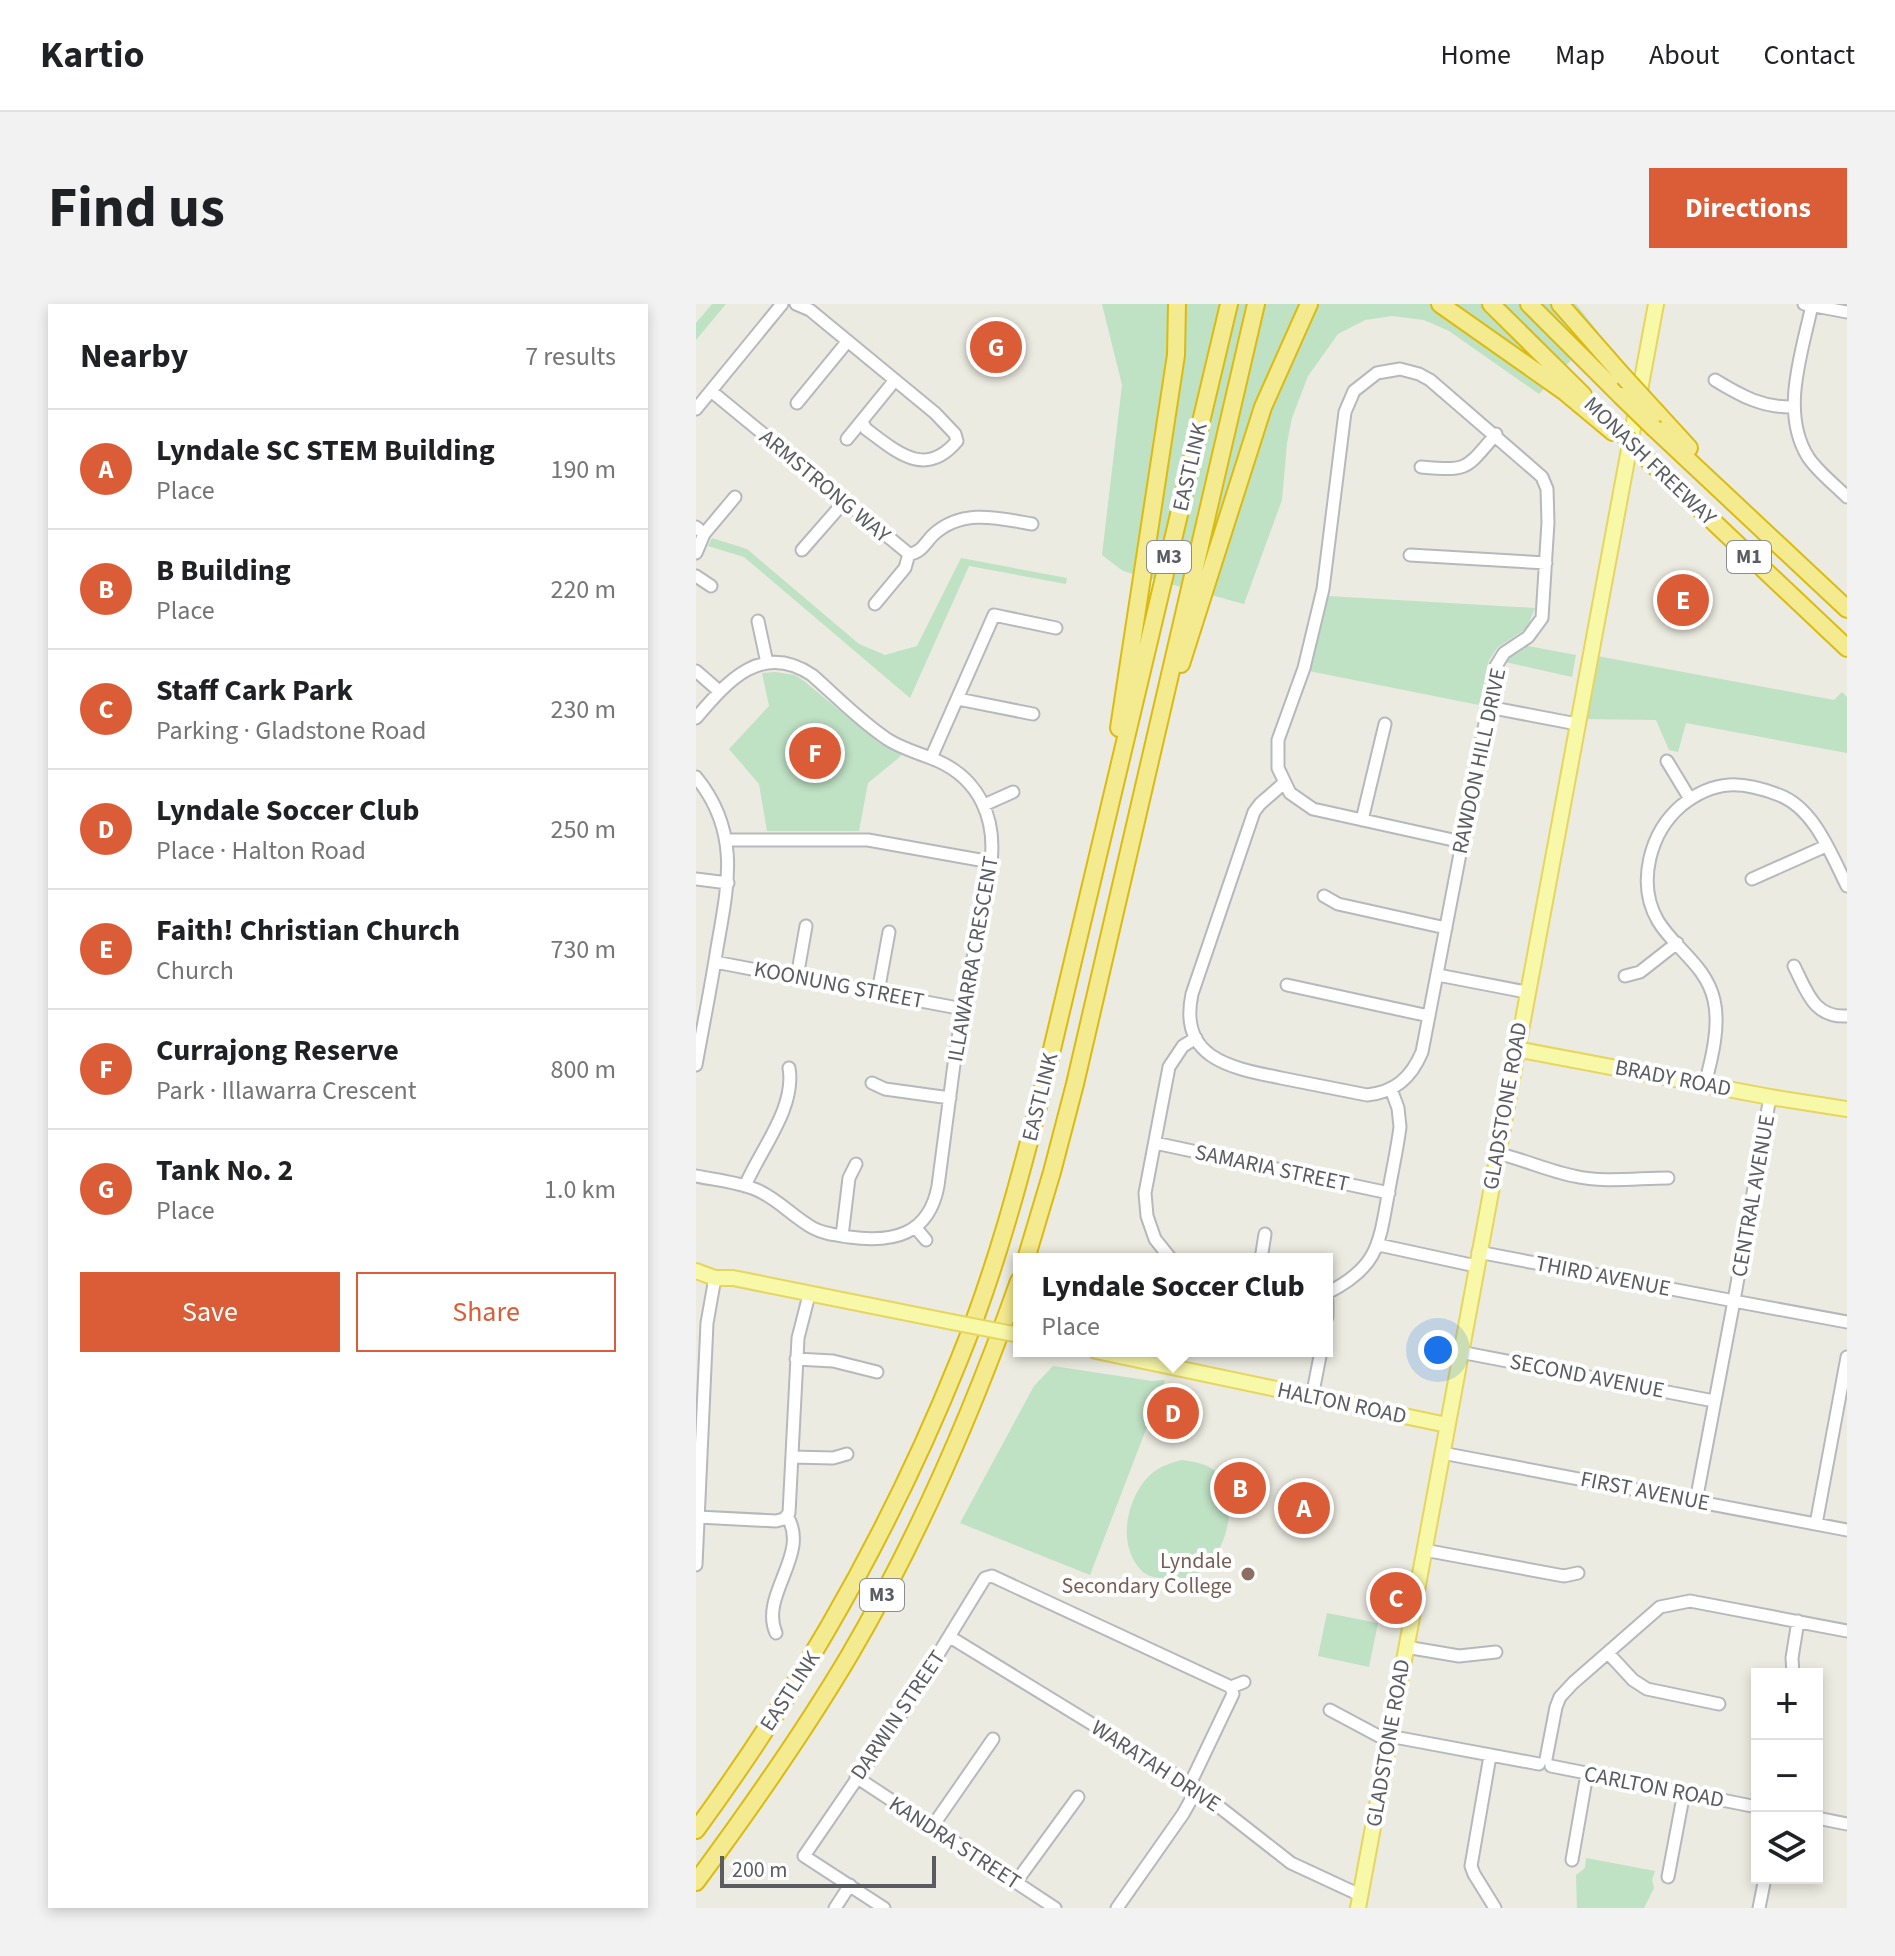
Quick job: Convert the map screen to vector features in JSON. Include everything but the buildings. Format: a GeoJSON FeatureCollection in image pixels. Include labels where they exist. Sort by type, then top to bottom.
{"type":"FeatureCollection","features":[{"type":"Feature","properties":{"kind":"highway"},"geometry":{"type":"LineString","coordinates":[[1108,809],[1176,355],[1177,304]]}},
{"type":"Feature","properties":{"kind":"highway","name":"EASTLINK"},"geometry":{"type":"LineString","coordinates":[[696,1830],[733,1780],[831,1627],[907,1481],[960,1358],[1024,1160],[1229,304]]}},
{"type":"Feature","properties":{"kind":"highway","name":"EASTLINK"},"geometry":{"type":"LineString","coordinates":[[1028,1253],[1063,1132],[1256,304]]}},
{"type":"Feature","properties":{"kind":"highway"},"geometry":{"type":"LineString","coordinates":[[1151,759],[1263,407],[1309,304]]}},
{"type":"Feature","properties":{"kind":"highway"},"geometry":{"type":"LineString","coordinates":[[1440,304],[1614,429]]}},
{"type":"Feature","properties":{"kind":"highway","name":"MONASH FREEWAY"},"geometry":{"type":"LineString","coordinates":[[1491,304],[1614,429],[1847,648]]}},
{"type":"Feature","properties":{"kind":"highway","name":"MONASH FREEWAY"},"geometry":{"type":"LineString","coordinates":[[1529,304],[1621,396],[1656,421],[1745,513],[1847,609]]}},
{"type":"Feature","properties":{"kind":"highway"},"geometry":{"type":"LineString","coordinates":[[1560,304],[1624,377],[1656,421]]}},
{"type":"Feature","properties":{"kind":"highway","name":"EASTLINK"},"geometry":{"type":"LineString","coordinates":[[696,1882],[809,1720],[876,1607],[955,1446],[1013,1296]]}},
{"type":"Feature","properties":{"kind":"main road","name":"GLADSTONE ROAD"},"geometry":{"type":"LineString","coordinates":[[1359,1902],[1656,304]]}},
{"type":"Feature","properties":{"kind":"main road","name":"BRADY ROAD"},"geometry":{"type":"LineString","coordinates":[[1516,1049],[1847,1110]]}},
{"type":"Feature","properties":{"kind":"main road"},"geometry":{"type":"LineString","coordinates":[[696,1273],[715,1280],[733,1278],[1013,1334]]}},
{"type":"Feature","properties":{"kind":"main road","name":"HALTON ROAD"},"geometry":{"type":"LineString","coordinates":[[1124,1357],[1447,1425]]}},
{"type":"Feature","properties":{"kind":"street"},"geometry":{"type":"LineString","coordinates":[[696,409],[782,304]]}},
{"type":"Feature","properties":{"kind":"street"},"geometry":{"type":"LineString","coordinates":[[802,305],[945,424],[955,434],[956,444],[940,456],[910,459],[866,429],[862,422]]}},
{"type":"Feature","properties":{"kind":"street"},"geometry":{"type":"LineString","coordinates":[[1847,312],[1808,305],[1794,407],[1796,428],[1807,455],[1847,497]]}},
{"type":"Feature","properties":{"kind":"street"},"geometry":{"type":"LineString","coordinates":[[797,403],[847,342]]}},
{"type":"Feature","properties":{"kind":"street","name":"RAWDON HILL DRIVE"},"geometry":{"type":"LineString","coordinates":[[1281,779],[1276,760],[1278,740],[1304,668],[1323,589],[1345,412],[1354,391],[1364,381],[1389,370],[1419,374],[1496,434],[1542,477],[1547,489],[1546,563],[1542,618],[1528,637],[1510,648],[1499,661],[1422,1052],[1406,1079],[1391,1089]]}},
{"type":"Feature","properties":{"kind":"street"},"geometry":{"type":"LineString","coordinates":[[847,439],[895,380]]}},
{"type":"Feature","properties":{"kind":"street"},"geometry":{"type":"LineString","coordinates":[[1715,380],[1757,403],[1794,407]]}},
{"type":"Feature","properties":{"kind":"street","name":"ARMSTRONG WAY"},"geometry":{"type":"LineString","coordinates":[[711,391],[909,554],[919,552],[941,528],[966,518],[989,516],[1032,524]]}},
{"type":"Feature","properties":{"kind":"street"},"geometry":{"type":"LineString","coordinates":[[1421,467],[1462,469],[1469,466],[1496,434]]}},
{"type":"Feature","properties":{"kind":"street"},"geometry":{"type":"LineString","coordinates":[[696,553],[700,530],[735,497]]}},
{"type":"Feature","properties":{"kind":"street"},"geometry":{"type":"LineString","coordinates":[[802,550],[844,502]]}},
{"type":"Feature","properties":{"kind":"street"},"geometry":{"type":"LineString","coordinates":[[875,604],[905,568],[909,554]]}},
{"type":"Feature","properties":{"kind":"street"},"geometry":{"type":"LineString","coordinates":[[1410,555],[1546,563]]}},
{"type":"Feature","properties":{"kind":"street"},"geometry":{"type":"LineString","coordinates":[[696,576],[711,586]]}},
{"type":"Feature","properties":{"kind":"street"},"geometry":{"type":"LineString","coordinates":[[931,758],[994,615],[1056,628]]}},
{"type":"Feature","properties":{"kind":"street"},"geometry":{"type":"LineString","coordinates":[[696,718],[737,674],[767,663],[758,621]]}},
{"type":"Feature","properties":{"kind":"street","name":"ILLAWARRA CRESCENT"},"geometry":{"type":"LineString","coordinates":[[767,663],[785,664],[806,671],[886,737],[960,775],[984,805],[993,836],[991,862],[963,1009],[937,1194],[928,1213],[915,1227]]}},
{"type":"Feature","properties":{"kind":"street"},"geometry":{"type":"LineString","coordinates":[[696,671],[719,691]]}},
{"type":"Feature","properties":{"kind":"street"},"geometry":{"type":"LineString","coordinates":[[958,699],[1033,714]]}},
{"type":"Feature","properties":{"kind":"street"},"geometry":{"type":"LineString","coordinates":[[1488,707],[1577,724]]}},
{"type":"Feature","properties":{"kind":"street"},"geometry":{"type":"LineString","coordinates":[[1362,820],[1385,724]]}},
{"type":"Feature","properties":{"kind":"street"},"geometry":{"type":"LineString","coordinates":[[1667,761],[1690,799]]}},
{"type":"Feature","properties":{"kind":"street"},"geometry":{"type":"LineString","coordinates":[[696,777],[715,807],[726,840],[728,883],[697,1056]]}},
{"type":"Feature","properties":{"kind":"street"},"geometry":{"type":"LineString","coordinates":[[1333,1290],[1348,1283],[1365,1266],[1379,1245],[1400,1127],[1398,1108],[1391,1089],[1367,1095],[1229,1067],[1209,1054],[1196,1038],[1189,1008],[1254,812],[1281,779],[1296,799],[1313,809],[1462,842]]}},
{"type":"Feature","properties":{"kind":"street"},"geometry":{"type":"LineString","coordinates":[[1705,1084],[1716,1027],[1714,1003],[1701,970],[1658,920],[1649,893],[1647,870],[1654,844],[1669,816],[1690,799],[1718,787],[1751,785],[1788,799],[1802,810],[1843,866],[1847,886]]}},
{"type":"Feature","properties":{"kind":"street"},"geometry":{"type":"LineString","coordinates":[[984,805],[1013,792]]}},
{"type":"Feature","properties":{"kind":"street"},"geometry":{"type":"LineString","coordinates":[[726,840],[868,840],[991,862]]}},
{"type":"Feature","properties":{"kind":"street"},"geometry":{"type":"LineString","coordinates":[[1752,879],[1826,846]]}},
{"type":"Feature","properties":{"kind":"street"},"geometry":{"type":"LineString","coordinates":[[696,879],[728,883]]}},
{"type":"Feature","properties":{"kind":"street"},"geometry":{"type":"LineString","coordinates":[[1324,896],[1338,904],[1446,928]]}},
{"type":"Feature","properties":{"kind":"street"},"geometry":{"type":"LineString","coordinates":[[797,977],[806,926]]}},
{"type":"Feature","properties":{"kind":"street"},"geometry":{"type":"LineString","coordinates":[[878,992],[889,932]]}},
{"type":"Feature","properties":{"kind":"street"},"geometry":{"type":"LineString","coordinates":[[1625,976],[1640,972],[1677,943]]}},
{"type":"Feature","properties":{"kind":"street","name":"KOONUNG STREET"},"geometry":{"type":"LineString","coordinates":[[715,962],[963,1009]]}},
{"type":"Feature","properties":{"kind":"street"},"geometry":{"type":"LineString","coordinates":[[1794,966],[1816,1008],[1831,1016],[1847,1016]]}},
{"type":"Feature","properties":{"kind":"street"},"geometry":{"type":"LineString","coordinates":[[1438,975],[1526,992]]}},
{"type":"Feature","properties":{"kind":"street"},"geometry":{"type":"LineString","coordinates":[[1287,985],[1429,1016]]}},
{"type":"Feature","properties":{"kind":"street"},"geometry":{"type":"LineString","coordinates":[[1166,1253],[1155,1239],[1147,1216],[1145,1193],[1169,1067],[1183,1046],[1196,1038]]}},
{"type":"Feature","properties":{"kind":"street"},"geometry":{"type":"LineString","coordinates":[[745,1186],[755,1160],[788,1100],[789,1068]]}},
{"type":"Feature","properties":{"kind":"street"},"geometry":{"type":"LineString","coordinates":[[872,1083],[885,1089],[950,1098]]}},
{"type":"Feature","properties":{"kind":"street","name":"CENTRAL AVENUE"},"geometry":{"type":"LineString","coordinates":[[1696,1501],[1770,1097]]}},
{"type":"Feature","properties":{"kind":"street","name":"SAMARIA STREET"},"geometry":{"type":"LineString","coordinates":[[1155,1143],[1389,1193]]}},
{"type":"Feature","properties":{"kind":"street"},"geometry":{"type":"LineString","coordinates":[[1496,1153],[1579,1177],[1668,1178]]}},
{"type":"Feature","properties":{"kind":"street"},"geometry":{"type":"LineString","coordinates":[[842,1236],[849,1178],[856,1164]]}},
{"type":"Feature","properties":{"kind":"street"},"geometry":{"type":"LineString","coordinates":[[696,1176],[745,1186],[782,1204],[814,1229],[842,1236],[883,1240],[900,1236],[915,1227],[926,1240]]}},
{"type":"Feature","properties":{"kind":"street"},"geometry":{"type":"LineString","coordinates":[[1262,1253],[1265,1234]]}},
{"type":"Feature","properties":{"kind":"street","name":"THIRD AVENUE"},"geometry":{"type":"LineString","coordinates":[[1379,1245],[1847,1322]]}},
{"type":"Feature","properties":{"kind":"street"},"geometry":{"type":"LineString","coordinates":[[696,1565],[700,1367],[715,1280]]}},
{"type":"Feature","properties":{"kind":"street"},"geometry":{"type":"LineString","coordinates":[[776,1633],[772,1614],[794,1540],[787,1516],[796,1359],[809,1295]]}},
{"type":"Feature","properties":{"kind":"street","name":"SECOND AVENUE"},"geometry":{"type":"LineString","coordinates":[[1460,1352],[1714,1401]]}},
{"type":"Feature","properties":{"kind":"street"},"geometry":{"type":"LineString","coordinates":[[1312,1397],[1320,1357]]}},
{"type":"Feature","properties":{"kind":"street"},"geometry":{"type":"LineString","coordinates":[[1816,1524],[1847,1357]]}},
{"type":"Feature","properties":{"kind":"street"},"geometry":{"type":"LineString","coordinates":[[796,1359],[833,1361],[877,1372]]}},
{"type":"Feature","properties":{"kind":"street","name":"FIRST AVENUE"},"geometry":{"type":"LineString","coordinates":[[1442,1453],[1847,1530]]}},
{"type":"Feature","properties":{"kind":"street"},"geometry":{"type":"LineString","coordinates":[[792,1457],[833,1458],[847,1454]]}},
{"type":"Feature","properties":{"kind":"street"},"geometry":{"type":"LineString","coordinates":[[698,1517],[776,1521],[787,1516]]}},
{"type":"Feature","properties":{"kind":"street"},"geometry":{"type":"LineString","coordinates":[[1424,1550],[1564,1576],[1578,1573]]}},
{"type":"Feature","properties":{"kind":"street","name":"DARWIN STREET"},"geometry":{"type":"LineString","coordinates":[[850,1885],[804,1856],[904,1710],[981,1581],[992,1576],[1231,1687]]}},
{"type":"Feature","properties":{"kind":"street"},"geometry":{"type":"LineString","coordinates":[[1545,1763],[1560,1697],[1655,1611],[1681,1601],[1690,1601],[1847,1631]]}},
{"type":"Feature","properties":{"kind":"street"},"geometry":{"type":"LineString","coordinates":[[1793,1668],[1798,1621]]}},
{"type":"Feature","properties":{"kind":"street","name":"WARATAH DRIVE"},"geometry":{"type":"LineString","coordinates":[[950,1637],[1196,1789],[1291,1863],[1359,1902]]}},
{"type":"Feature","properties":{"kind":"street"},"geometry":{"type":"LineString","coordinates":[[1406,1647],[1459,1656],[1496,1652]]}},
{"type":"Feature","properties":{"kind":"street"},"geometry":{"type":"LineString","coordinates":[[1608,1653],[1633,1680],[1647,1689],[1719,1704]]}},
{"type":"Feature","properties":{"kind":"street"},"geometry":{"type":"LineString","coordinates":[[1117,1908],[1183,1814],[1233,1694],[1231,1687],[1244,1682]]}},
{"type":"Feature","properties":{"kind":"street","name":"CARLTON ROAD"},"geometry":{"type":"LineString","coordinates":[[1330,1710],[1389,1738],[1545,1763],[1751,1806]]}},
{"type":"Feature","properties":{"kind":"street"},"geometry":{"type":"LineString","coordinates":[[932,1827],[993,1739]]}},
{"type":"Feature","properties":{"kind":"street"},"geometry":{"type":"LineString","coordinates":[[1490,1756],[1471,1866],[1493,1907]]}},
{"type":"Feature","properties":{"kind":"street"},"geometry":{"type":"LineString","coordinates":[[1572,1860],[1587,1774]]}},
{"type":"Feature","properties":{"kind":"street","name":"KANDRA STREET"},"geometry":{"type":"LineString","coordinates":[[856,1777],[1055,1908]]}},
{"type":"Feature","properties":{"kind":"street"},"geometry":{"type":"LineString","coordinates":[[1668,1877],[1684,1792]]}},
{"type":"Feature","properties":{"kind":"street"},"geometry":{"type":"LineString","coordinates":[[1016,1882],[1078,1797]]}},
{"type":"Feature","properties":{"kind":"street"},"geometry":{"type":"LineString","coordinates":[[1823,1819],[1847,1824]]}},
{"type":"Feature","properties":{"kind":"street"},"geometry":{"type":"LineString","coordinates":[[1759,1908],[1764,1884]]}},
{"type":"Feature","properties":{"kind":"street"},"geometry":{"type":"LineString","coordinates":[[835,1908],[850,1885],[884,1908]]}},
{"type":"Feature","properties":{"kind":"green space"},"geometry":{"type":"Polygon","coordinates":[[[712,304],[726,304],[696,340],[696,323],[712,304]]]}},
{"type":"Feature","properties":{"kind":"green space"},"geometry":{"type":"Polygon","coordinates":[[[1102,304],[1576,304],[1598,332],[1539,394],[1449,331],[1424,320],[1392,316],[1365,320],[1338,334],[1308,376],[1292,418],[1282,500],[1244,604],[1123,571],[1102,555],[1122,385],[1102,304]]]}},
{"type":"Feature","properties":{"kind":"green space"},"geometry":{"type":"Polygon","coordinates":[[[712,538],[747,549],[859,644],[885,655],[917,646],[961,558],[1067,578],[1066,584],[969,566],[910,698],[744,557],[708,546],[712,538]]]}},
{"type":"Feature","properties":{"kind":"green space"},"geometry":{"type":"Polygon","coordinates":[[[1328,596],[1535,608],[1527,628],[1498,647],[1489,660],[1479,705],[1309,671],[1328,596]]]}},
{"type":"Feature","properties":{"kind":"green space"},"geometry":{"type":"Polygon","coordinates":[[[1523,645],[1576,655],[1572,677],[1505,662],[1511,653],[1523,645]]]}},
{"type":"Feature","properties":{"kind":"green space"},"geometry":{"type":"Polygon","coordinates":[[[1597,656],[1834,700],[1842,692],[1847,697],[1847,753],[1686,723],[1678,752],[1669,750],[1656,720],[1584,719],[1597,656]]]}},
{"type":"Feature","properties":{"kind":"green space"},"geometry":{"type":"Polygon","coordinates":[[[762,673],[795,675],[879,743],[902,755],[868,783],[859,831],[767,831],[759,784],[729,749],[769,706],[762,673]]]}},
{"type":"Feature","properties":{"kind":"green space"},"geometry":{"type":"Polygon","coordinates":[[[1053,1366],[1152,1381],[1165,1380],[1090,1575],[960,1523],[1034,1386],[1053,1366]]]}},
{"type":"Feature","properties":{"kind":"green space"},"geometry":{"type":"Polygon","coordinates":[[[1182,1460],[1208,1467],[1224,1483],[1229,1497],[1227,1529],[1213,1559],[1202,1570],[1186,1578],[1153,1577],[1143,1572],[1129,1550],[1127,1523],[1130,1510],[1149,1476],[1164,1466],[1182,1460]]]}},
{"type":"Feature","properties":{"kind":"green space"},"geometry":{"type":"Polygon","coordinates":[[[1327,1613],[1378,1623],[1369,1667],[1318,1656],[1327,1613]]]}},
{"type":"Feature","properties":{"kind":"green space"},"geometry":{"type":"Polygon","coordinates":[[[1586,1858],[1655,1871],[1652,1880],[1654,1888],[1644,1908],[1577,1908],[1576,1875],[1585,1868],[1586,1858]]]}},
{"type":"Feature","properties":{"kind":"place","name":"Tank No. 2"},"geometry":{"type":"Point","coordinates":[996,347]}},
{"type":"Feature","properties":{"kind":"place","name":"Faith! Christian Church"},"geometry":{"type":"Point","coordinates":[1683,600]}},
{"type":"Feature","properties":{"kind":"place","name":"Currajong Reserve"},"geometry":{"type":"Point","coordinates":[815,753]}},
{"type":"Feature","properties":{"kind":"place","name":"Lyndale Soccer Club"},"geometry":{"type":"Point","coordinates":[1173,1413]}},
{"type":"Feature","properties":{"kind":"place","name":"B Building"},"geometry":{"type":"Point","coordinates":[1240,1488]}},
{"type":"Feature","properties":{"kind":"place","name":"Lyndale SC STEM Building"},"geometry":{"type":"Point","coordinates":[1304,1508]}},
{"type":"Feature","properties":{"kind":"place","name":"Lyndale Secondary College"},"geometry":{"type":"Point","coordinates":[1248,1574]}},
{"type":"Feature","properties":{"kind":"place","name":"Staff Cark Park"},"geometry":{"type":"Point","coordinates":[1396,1598]}}]}
